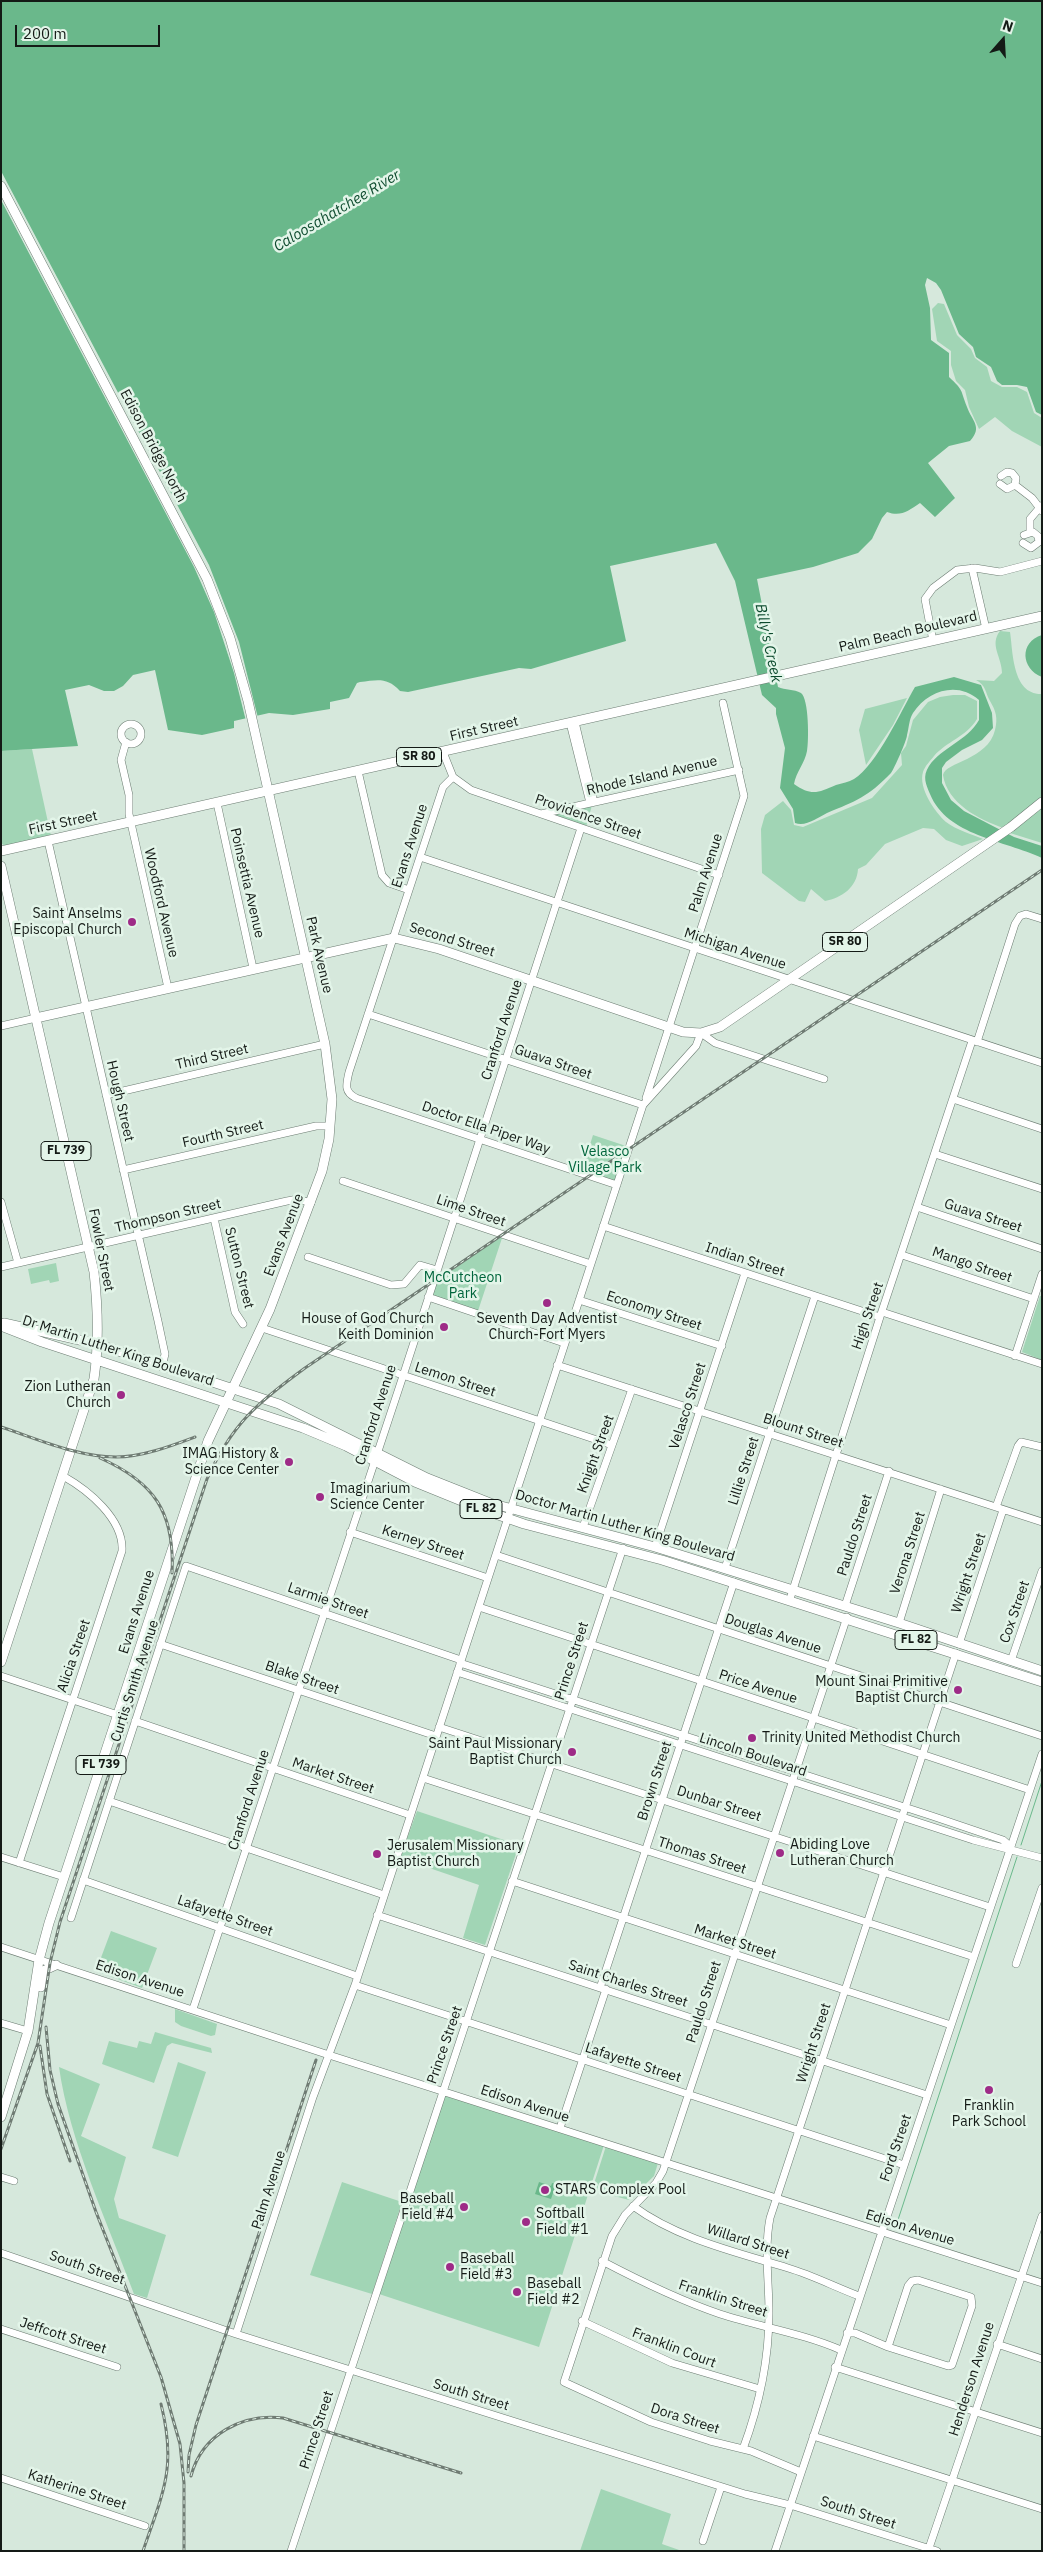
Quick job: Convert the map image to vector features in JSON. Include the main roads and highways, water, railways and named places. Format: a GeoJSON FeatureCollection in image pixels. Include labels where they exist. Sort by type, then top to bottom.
{"type":"FeatureCollection","features":[{"type":"Feature","properties":{"kind":"main road","name":"Edison Bridge North"},"geometry":{"type":"LineString","coordinates":[[1,186],[207,579],[233,646],[268,791]]}},
{"type":"Feature","properties":{"kind":"main road","name":"Palm Beach Boulevard"},"geometry":{"type":"LineString","coordinates":[[755,680],[1042,616]]}},
{"type":"Feature","properties":{"kind":"main road","name":"First Street"},"geometry":{"type":"LineString","coordinates":[[1,851],[755,680]]}},
{"type":"Feature","properties":{"kind":"main road","name":"Park Avenue"},"geometry":{"type":"LineString","coordinates":[[268,791],[325,1044],[331,1080],[330,1126]]}},
{"type":"Feature","properties":{"kind":"main road","name":"Second Street"},"geometry":{"type":"LineString","coordinates":[[36,1018],[305,956],[394,938],[419,943],[690,1034],[701,1033],[720,1028],[1011,827],[1042,802]]}},
{"type":"Feature","properties":{"kind":"main road","name":"Fowler Street"},"geometry":{"type":"LineString","coordinates":[[1,866],[88,1247],[96,1291],[97,1344],[94,1379],[1,1662]]}},
{"type":"Feature","properties":{"kind":"main road","name":"Evans Avenue"},"geometry":{"type":"LineString","coordinates":[[1,2117],[4,2101],[28,2029],[40,1960],[64,1877],[208,1441],[262,1328],[311,1203],[322,1171],[330,1126]]}},
{"type":"Feature","properties":{"kind":"main road","name":"Dr Martin Luther King Boulevard"},"geometry":{"type":"LineString","coordinates":[[1,1322],[97,1344]]}},
{"type":"Feature","properties":{"kind":"main road","name":"Dr Martin Luther King Boulevard"},"geometry":{"type":"LineString","coordinates":[[1,1326],[22,1335],[226,1402]]}},
{"type":"Feature","properties":{"kind":"main road"},"geometry":{"type":"LineString","coordinates":[[22,1335],[29,1331],[67,1340],[76,1339]]}},
{"type":"Feature","properties":{"kind":"main road","name":"Doctor Martin Luther King Boulevard"},"geometry":{"type":"LineString","coordinates":[[97,1344],[233,1389],[304,1415],[453,1499],[509,1519],[626,1549],[790,1599],[1042,1682]]}},
{"type":"Feature","properties":{"kind":"main road","name":"Doctor Martin Luther King Boulevard"},"geometry":{"type":"LineString","coordinates":[[226,1402],[330,1438],[444,1485],[512,1509],[655,1547],[724,1568],[899,1623],[1042,1672]]}},
{"type":"Feature","properties":{"kind":"main road"},"geometry":{"type":"LineString","coordinates":[[626,1549],[650,1550],[655,1547]]}},
{"type":"Feature","properties":{"kind":"main road"},"geometry":{"type":"LineString","coordinates":[[662,1560],[670,1556],[692,1562],[697,1561]]}},
{"type":"Feature","properties":{"kind":"main road"},"geometry":{"type":"LineString","coordinates":[[856,1621],[869,1620],[894,1626],[899,1623]]}},
{"type":"Feature","properties":{"kind":"main road"},"geometry":{"type":"LineString","coordinates":[[956,1653],[968,1647]]}},
{"type":"Feature","properties":{"kind":"main road"},"geometry":{"type":"LineString","coordinates":[[28,2029],[37,2013],[44,1972],[56,1965]]}},
{"type":"Feature","properties":{"kind":"water"},"geometry":{"type":"Polygon","coordinates":[[[1,1],[1042,1],[1042,415],[1036,412],[1027,387],[1002,385],[997,381],[991,367],[976,357],[973,347],[959,334],[941,290],[936,283],[927,278],[925,285],[930,308],[931,340],[949,353],[949,377],[961,390],[976,428],[976,432],[970,441],[949,446],[928,463],[955,498],[935,517],[920,503],[908,511],[896,514],[887,512],[872,539],[858,553],[813,567],[757,579],[778,687],[801,693],[806,703],[807,751],[794,784],[810,792],[815,792],[848,782],[863,772],[880,750],[915,687],[954,677],[981,685],[992,713],[993,728],[982,740],[962,750],[946,762],[942,768],[942,783],[951,800],[964,811],[1014,837],[1042,846],[1042,858],[963,828],[949,819],[938,808],[930,794],[925,777],[929,766],[934,759],[968,733],[979,720],[979,700],[971,694],[962,691],[944,691],[935,694],[919,705],[912,715],[905,742],[893,770],[875,788],[854,801],[811,821],[803,824],[795,823],[793,809],[780,788],[785,748],[776,708],[762,695],[735,581],[716,543],[610,566],[626,641],[531,669],[519,668],[408,692],[400,691],[386,681],[360,682],[357,683],[349,698],[330,702],[330,709],[293,715],[269,713],[234,721],[234,728],[202,735],[168,730],[155,670],[133,675],[123,686],[114,691],[104,691],[89,685],[65,690],[78,746],[1,751],[1,1]]]}},
{"type":"Feature","properties":{"kind":"water"},"geometry":{"type":"Polygon","coordinates":[[[1042,635],[1042,677],[1030,668],[1027,662],[1026,649],[1029,643],[1042,635]]]}},
{"type":"Feature","properties":{"kind":"water","name":"STARS Complex Pool"},"geometry":{"type":"Polygon","coordinates":[[[539,2182],[551,2186],[552,2183],[556,2184],[551,2199],[535,2194],[539,2182]]]}},
{"type":"Feature","properties":{"kind":"waterway"},"geometry":{"type":"LineString","coordinates":[[1021,1845],[1042,1781]]}},
{"type":"Feature","properties":{"kind":"waterway"},"geometry":{"type":"LineString","coordinates":[[895,2229],[1017,1857]]}},
{"type":"Feature","properties":{"kind":"railway"},"geometry":{"type":"LineString","coordinates":[[1,2149],[38,2043],[50,1963],[60,1922],[207,1479],[216,1460],[236,1429],[259,1404],[305,1368],[1042,870]]}},
{"type":"Feature","properties":{"kind":"railway"},"geometry":{"type":"LineString","coordinates":[[1,1427],[72,1451],[116,1457],[146,1453],[195,1437]]}},
{"type":"Feature","properties":{"kind":"railway"},"geometry":{"type":"LineString","coordinates":[[100,1458],[119,1467],[134,1478],[147,1489],[157,1502],[165,1516],[170,1533],[172,1573]]}},
{"type":"Feature","properties":{"kind":"railway"},"geometry":{"type":"LineString","coordinates":[[46,2027],[50,2070],[58,2104],[96,2212],[161,2377],[180,2444],[184,2483],[184,2551]]}},
{"type":"Feature","properties":{"kind":"railway"},"geometry":{"type":"LineString","coordinates":[[40,2046],[47,2094],[70,2161]]}},
{"type":"Feature","properties":{"kind":"railway"},"geometry":{"type":"LineString","coordinates":[[188,2472],[189,2455],[196,2425],[316,2060]]}},
{"type":"Feature","properties":{"kind":"railway"},"geometry":{"type":"LineString","coordinates":[[143,2551],[162,2495],[168,2463],[166,2426],[161,2404]]}},
{"type":"Feature","properties":{"kind":"railway"},"geometry":{"type":"LineString","coordinates":[[191,2476],[196,2461],[214,2438],[226,2429],[239,2423],[268,2417],[283,2418],[461,2473]]}},
{"type":"Feature","properties":{"kind":"place","name":"Saint Anselms Episcopal Church"},"geometry":{"type":"Point","coordinates":[132,922]}},
{"type":"Feature","properties":{"kind":"place","name":"Seventh Day Adventist Church-Fort Myers"},"geometry":{"type":"Point","coordinates":[547,1303]}},
{"type":"Feature","properties":{"kind":"place","name":"House of God Church Keith Dominion"},"geometry":{"type":"Point","coordinates":[444,1327]}},
{"type":"Feature","properties":{"kind":"place","name":"Zion Lutheran Church"},"geometry":{"type":"Point","coordinates":[121,1395]}},
{"type":"Feature","properties":{"kind":"place","name":"IMAG History & Science Center"},"geometry":{"type":"Point","coordinates":[289,1462]}},
{"type":"Feature","properties":{"kind":"place","name":"Imaginarium Science Center"},"geometry":{"type":"Point","coordinates":[320,1497]}},
{"type":"Feature","properties":{"kind":"place","name":"Mount Sinai Primitive Baptist Church"},"geometry":{"type":"Point","coordinates":[958,1690]}},
{"type":"Feature","properties":{"kind":"place","name":"Trinity United Methodist Church"},"geometry":{"type":"Point","coordinates":[752,1738]}},
{"type":"Feature","properties":{"kind":"place","name":"Saint Paul Missionary Baptist Church"},"geometry":{"type":"Point","coordinates":[572,1752]}},
{"type":"Feature","properties":{"kind":"place","name":"Abiding Love Lutheran Church"},"geometry":{"type":"Point","coordinates":[780,1853]}},
{"type":"Feature","properties":{"kind":"place","name":"Jerusalem Missionary Baptist Church"},"geometry":{"type":"Point","coordinates":[377,1854]}},
{"type":"Feature","properties":{"kind":"place","name":"Franklin Park School"},"geometry":{"type":"Point","coordinates":[989,2090]}},
{"type":"Feature","properties":{"kind":"place","name":"STARS Complex Pool"},"geometry":{"type":"Point","coordinates":[545,2190]}},
{"type":"Feature","properties":{"kind":"place","name":"Baseball Field #4"},"geometry":{"type":"Point","coordinates":[464,2207]}},
{"type":"Feature","properties":{"kind":"place","name":"Softball Field #1"},"geometry":{"type":"Point","coordinates":[526,2222]}},
{"type":"Feature","properties":{"kind":"place","name":"Baseball Field #3"},"geometry":{"type":"Point","coordinates":[450,2267]}},
{"type":"Feature","properties":{"kind":"place","name":"Baseball Field #2"},"geometry":{"type":"Point","coordinates":[517,2292]}},
{"type":"Feature","properties":{"kind":"water label","name":"Caloosahatchee River"},"geometry":{"type":"Point","coordinates":[337,211]}},
{"type":"Feature","properties":{"kind":"water label","name":"Billy's Creek"},"geometry":{"type":"Point","coordinates":[768,643]}},
{"type":"Feature","properties":{"kind":"park label","name":"Velasco Village Park"},"geometry":{"type":"Point","coordinates":[605,1160]}},
{"type":"Feature","properties":{"kind":"park label","name":"McCutcheon Park"},"geometry":{"type":"Point","coordinates":[463,1286]}}]}
